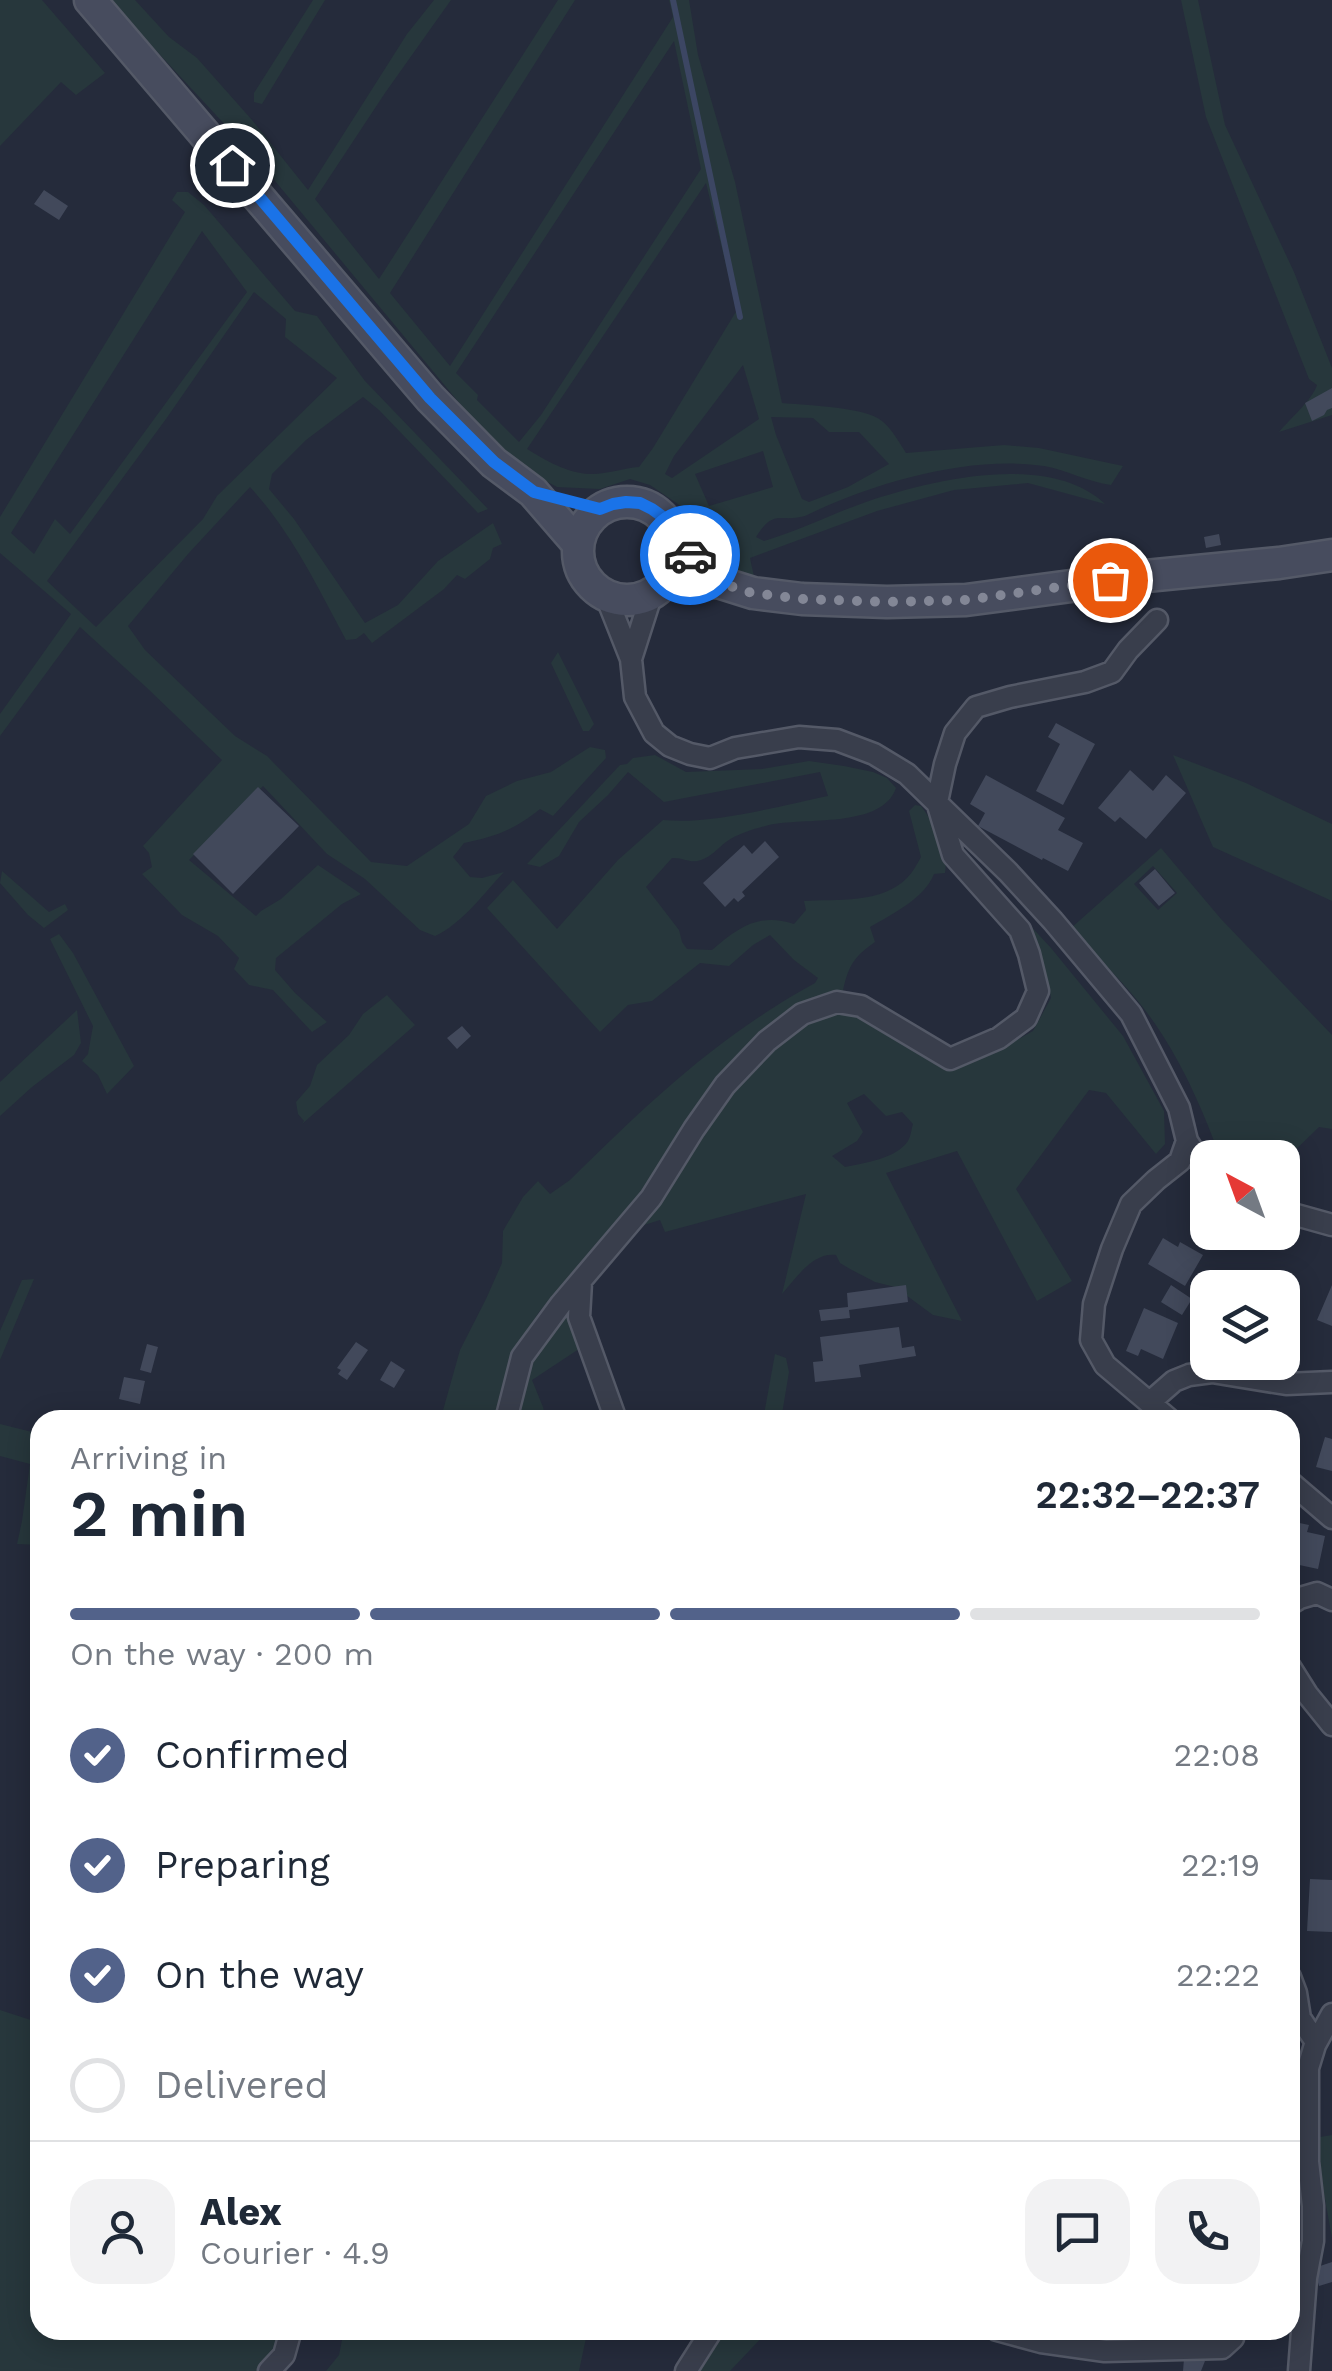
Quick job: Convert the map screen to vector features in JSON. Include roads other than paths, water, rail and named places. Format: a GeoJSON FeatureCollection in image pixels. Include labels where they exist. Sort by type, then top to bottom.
{"type":"FeatureCollection","features":[{"type":"Feature","properties":{"kind":"street"},"geometry":{"type":"LineString","coordinates":[[90,0],[430,398],[494,462],[534,492],[578,544]]}},
{"type":"Feature","properties":{"kind":"street"},"geometry":{"type":"LineString","coordinates":[[534,492],[600,509]]}},
{"type":"Feature","properties":{"kind":"street"},"geometry":{"type":"LineString","coordinates":[[631,659],[657,588],[672,570],[675,542],[663,517],[640,503],[626,502],[600,509],[582,530],[578,544],[578,560],[584,575],[606,596],[622,600],[637,599],[657,588],[718,582],[752,593],[802,599],[966,600],[1332,555]]}},
{"type":"Feature","properties":{"kind":"street"},"geometry":{"type":"LineString","coordinates":[[675,542],[718,582]]}},
{"type":"Feature","properties":{"kind":"street"},"geometry":{"type":"LineString","coordinates":[[606,596],[631,659],[635,697],[654,733],[670,746],[710,758],[735,748],[799,736],[837,740],[874,754],[907,774],[938,802],[1053,921],[1132,1014],[1179,1108],[1190,1145]]}},
{"type":"Feature","properties":{"kind":"street"},"geometry":{"type":"LineString","coordinates":[[509,1410],[522,1357],[651,1198],[725,1085],[767,1041],[802,1014],[837,1002],[862,1006],[950,1058],[998,1038],[1026,1018],[1038,991],[1020,930],[953,855],[938,802],[955,733],[976,707],[1112,672],[1158,620]]}},
{"type":"Feature","properties":{"kind":"street"},"geometry":{"type":"LineString","coordinates":[[1159,1410],[1104,1366],[1091,1340],[1094,1304],[1132,1204],[1180,1162],[1187,1140]]}},
{"type":"Feature","properties":{"kind":"street"},"geometry":{"type":"LineString","coordinates":[[1300,1216],[1332,1225]]}},
{"type":"Feature","properties":{"kind":"street"},"geometry":{"type":"LineString","coordinates":[[580,1282],[579,1317],[612,1410]]}},
{"type":"Feature","properties":{"kind":"street"},"geometry":{"type":"LineString","coordinates":[[1150,1402],[1174,1381],[1212,1372],[1286,1384],[1332,1382]]}},
{"type":"Feature","properties":{"kind":"street"},"geometry":{"type":"LineString","coordinates":[[1300,1491],[1332,1518]]}},
{"type":"Feature","properties":{"kind":"street"},"geometry":{"type":"LineString","coordinates":[[1300,1598],[1317,1592],[1332,1600]]}},
{"type":"Feature","properties":{"kind":"street"},"geometry":{"type":"LineString","coordinates":[[1300,1683],[1332,1726]]}},
{"type":"Feature","properties":{"kind":"street"},"geometry":{"type":"LineString","coordinates":[[1299,2371],[1312,2240],[1308,2068],[1316,2042],[1332,2014]]}},
{"type":"Feature","properties":{"kind":"street"},"geometry":{"type":"LineString","coordinates":[[1300,2018],[1316,2042]]}},
{"type":"Feature","properties":{"kind":"street"},"geometry":{"type":"LineString","coordinates":[[269,2371],[284,2355],[288,2340]]}},
{"type":"Feature","properties":{"kind":"street"},"geometry":{"type":"LineString","coordinates":[[686,2371],[706,2340]]}},
{"type":"Feature","properties":{"kind":"street"},"geometry":{"type":"LineString","coordinates":[[1034,2340],[1105,2350],[1222,2348],[1231,2340]]}},
{"type":"Feature","properties":{"kind":"waterway"},"geometry":{"type":"LineString","coordinates":[[673,0],[740,317]]}}]}
